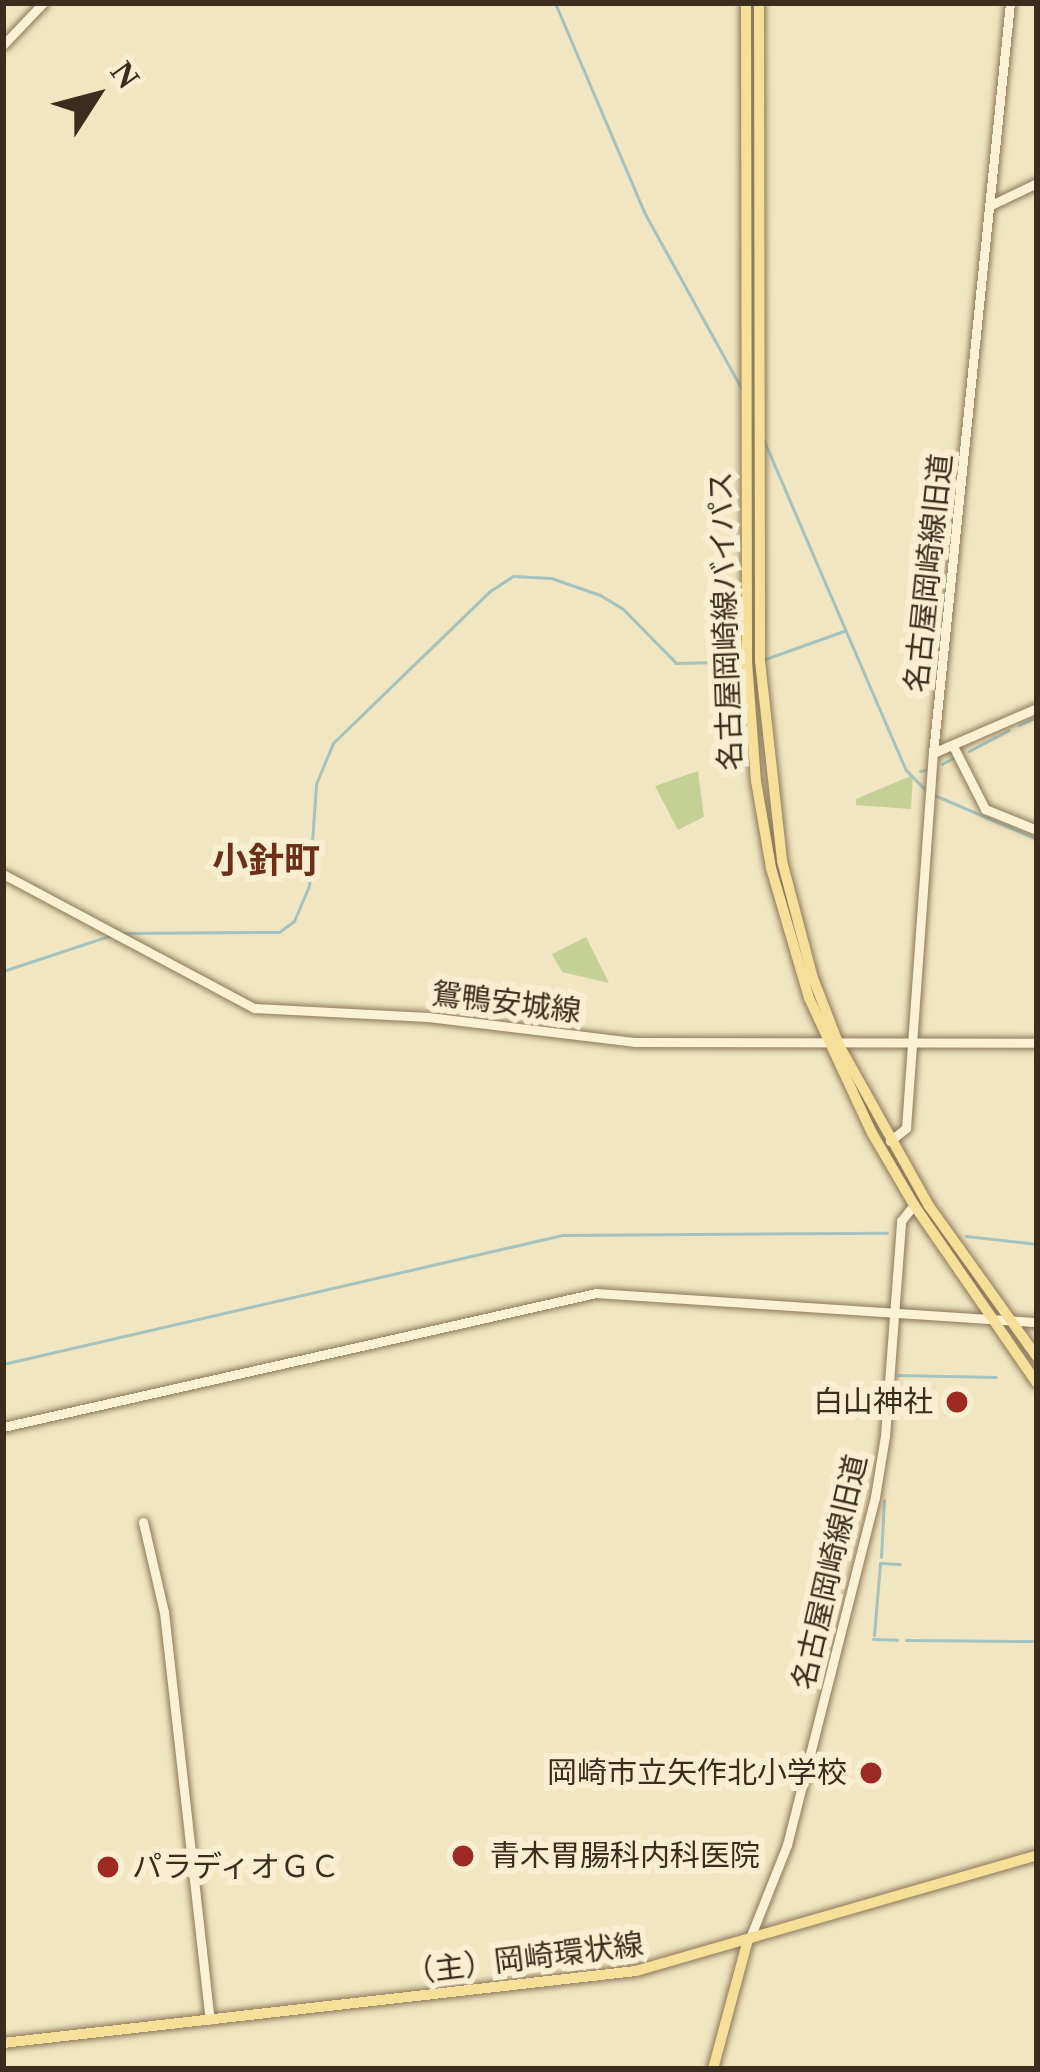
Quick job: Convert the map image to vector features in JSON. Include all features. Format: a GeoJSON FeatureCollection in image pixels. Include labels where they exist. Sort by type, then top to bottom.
{"type":"FeatureCollection","features":[{"type":"Feature","properties":{"kind":"main road","name":"名古屋岡崎線バイパス"},"geometry":{"type":"LineString","coordinates":[[746,3],[747,662],[756,782],[787,927],[834,1044],[914,1205],[1001,1320],[1037,1357]]}},
{"type":"Feature","properties":{"kind":"main road","name":"名古屋岡崎線バイパス"},"geometry":{"type":"LineString","coordinates":[[759,3],[760,662],[772,809],[794,913],[834,1044],[1037,1383]]}},
{"type":"Feature","properties":{"kind":"main road"},"geometry":{"type":"LineString","coordinates":[[757,330],[746,339],[758,350]]}},
{"type":"Feature","properties":{"kind":"main road","name":"（主）岡崎環状線"},"geometry":{"type":"LineString","coordinates":[[3,2043],[636,1971],[747,1943],[1037,1855]]}},
{"type":"Feature","properties":{"kind":"main road"},"geometry":{"type":"LineString","coordinates":[[712,2069],[747,1943]]}},
{"type":"Feature","properties":{"kind":"street"},"geometry":{"type":"LineString","coordinates":[[3,45],[43,3]]}},
{"type":"Feature","properties":{"kind":"street","name":"名古屋岡崎線旧道"},"geometry":{"type":"LineString","coordinates":[[890,1141],[905,1128],[933,753],[1010,3]]}},
{"type":"Feature","properties":{"kind":"street"},"geometry":{"type":"LineString","coordinates":[[991,205],[1037,183]]}},
{"type":"Feature","properties":{"kind":"street"},"geometry":{"type":"LineString","coordinates":[[933,753],[1037,708]]}},
{"type":"Feature","properties":{"kind":"street"},"geometry":{"type":"LineString","coordinates":[[953,746],[985,808],[1037,830]]}},
{"type":"Feature","properties":{"kind":"street","name":"鴛鴨安城線"},"geometry":{"type":"LineString","coordinates":[[3,874],[254,1008],[428,1017],[635,1042],[1037,1043]]}},
{"type":"Feature","properties":{"kind":"street","name":"名古屋岡崎線旧道"},"geometry":{"type":"LineString","coordinates":[[747,1943],[787,1845],[875,1497],[902,1221],[914,1205]]}},
{"type":"Feature","properties":{"kind":"street"},"geometry":{"type":"LineString","coordinates":[[3,1427],[596,1293],[1037,1322]]}},
{"type":"Feature","properties":{"kind":"street"},"geometry":{"type":"LineString","coordinates":[[143,1522],[164,1612],[210,2019]]}},
{"type":"Feature","properties":{"kind":"green space"},"geometry":{"type":"Polygon","coordinates":[[[698,771],[704,817],[678,830],[655,786],[698,771]]]}},
{"type":"Feature","properties":{"kind":"green space"},"geometry":{"type":"Polygon","coordinates":[[[913,775],[911,809],[856,805],[856,799],[913,775]]]}},
{"type":"Feature","properties":{"kind":"green space"},"geometry":{"type":"Polygon","coordinates":[[[586,937],[609,983],[562,972],[552,954],[586,937]]]}},
{"type":"Feature","properties":{"kind":"waterway"},"geometry":{"type":"LineString","coordinates":[[555,3],[644,212],[741,388]]}},
{"type":"Feature","properties":{"kind":"waterway"},"geometry":{"type":"LineString","coordinates":[[764,441],[906,770],[925,790]]}},
{"type":"Feature","properties":{"kind":"waterway"},"geometry":{"type":"LineString","coordinates":[[121,933],[279,932],[294,921],[309,885],[316,784],[333,743],[490,591],[513,576],[551,578],[600,595],[622,608],[676,663],[760,661],[844,631]]}},
{"type":"Feature","properties":{"kind":"waterway"},"geometry":{"type":"LineString","coordinates":[[1019,725],[1037,717]]}},
{"type":"Feature","properties":{"kind":"waterway"},"geometry":{"type":"LineString","coordinates":[[969,751],[1009,730]]}},
{"type":"Feature","properties":{"kind":"waterway"},"geometry":{"type":"LineString","coordinates":[[942,764],[953,758]]}},
{"type":"Feature","properties":{"kind":"waterway"},"geometry":{"type":"LineString","coordinates":[[920,771],[926,770]]}},
{"type":"Feature","properties":{"kind":"waterway"},"geometry":{"type":"LineString","coordinates":[[934,795],[1037,839]]}},
{"type":"Feature","properties":{"kind":"waterway"},"geometry":{"type":"LineString","coordinates":[[3,971],[112,935]]}},
{"type":"Feature","properties":{"kind":"waterway"},"geometry":{"type":"LineString","coordinates":[[3,1364],[562,1235],[887,1233]]}},
{"type":"Feature","properties":{"kind":"waterway"},"geometry":{"type":"LineString","coordinates":[[966,1236],[1037,1244]]}},
{"type":"Feature","properties":{"kind":"waterway"},"geometry":{"type":"LineString","coordinates":[[898,1375],[996,1377]]}},
{"type":"Feature","properties":{"kind":"waterway"},"geometry":{"type":"LineString","coordinates":[[881,1557],[884,1500]]}},
{"type":"Feature","properties":{"kind":"waterway"},"geometry":{"type":"LineString","coordinates":[[874,1635],[880,1563],[900,1564]]}},
{"type":"Feature","properties":{"kind":"waterway"},"geometry":{"type":"LineString","coordinates":[[873,1639],[897,1640]]}},
{"type":"Feature","properties":{"kind":"waterway"},"geometry":{"type":"LineString","coordinates":[[906,1640],[1032,1641]]}},
{"type":"Feature","properties":{"kind":"place","name":"白山神社"},"geometry":{"type":"Point","coordinates":[957,1402]}},
{"type":"Feature","properties":{"kind":"place","name":"岡崎市立矢作北小学校"},"geometry":{"type":"Point","coordinates":[871,1773]}},
{"type":"Feature","properties":{"kind":"place","name":"青木胃腸科内科医院"},"geometry":{"type":"Point","coordinates":[463,1856]}},
{"type":"Feature","properties":{"kind":"place","name":"パラディオＧＣ"},"geometry":{"type":"Point","coordinates":[108,1867]}},
{"type":"Feature","properties":{"kind":"district","name":"小針町"},"geometry":{"type":"Point","coordinates":[266,862]}}]}
